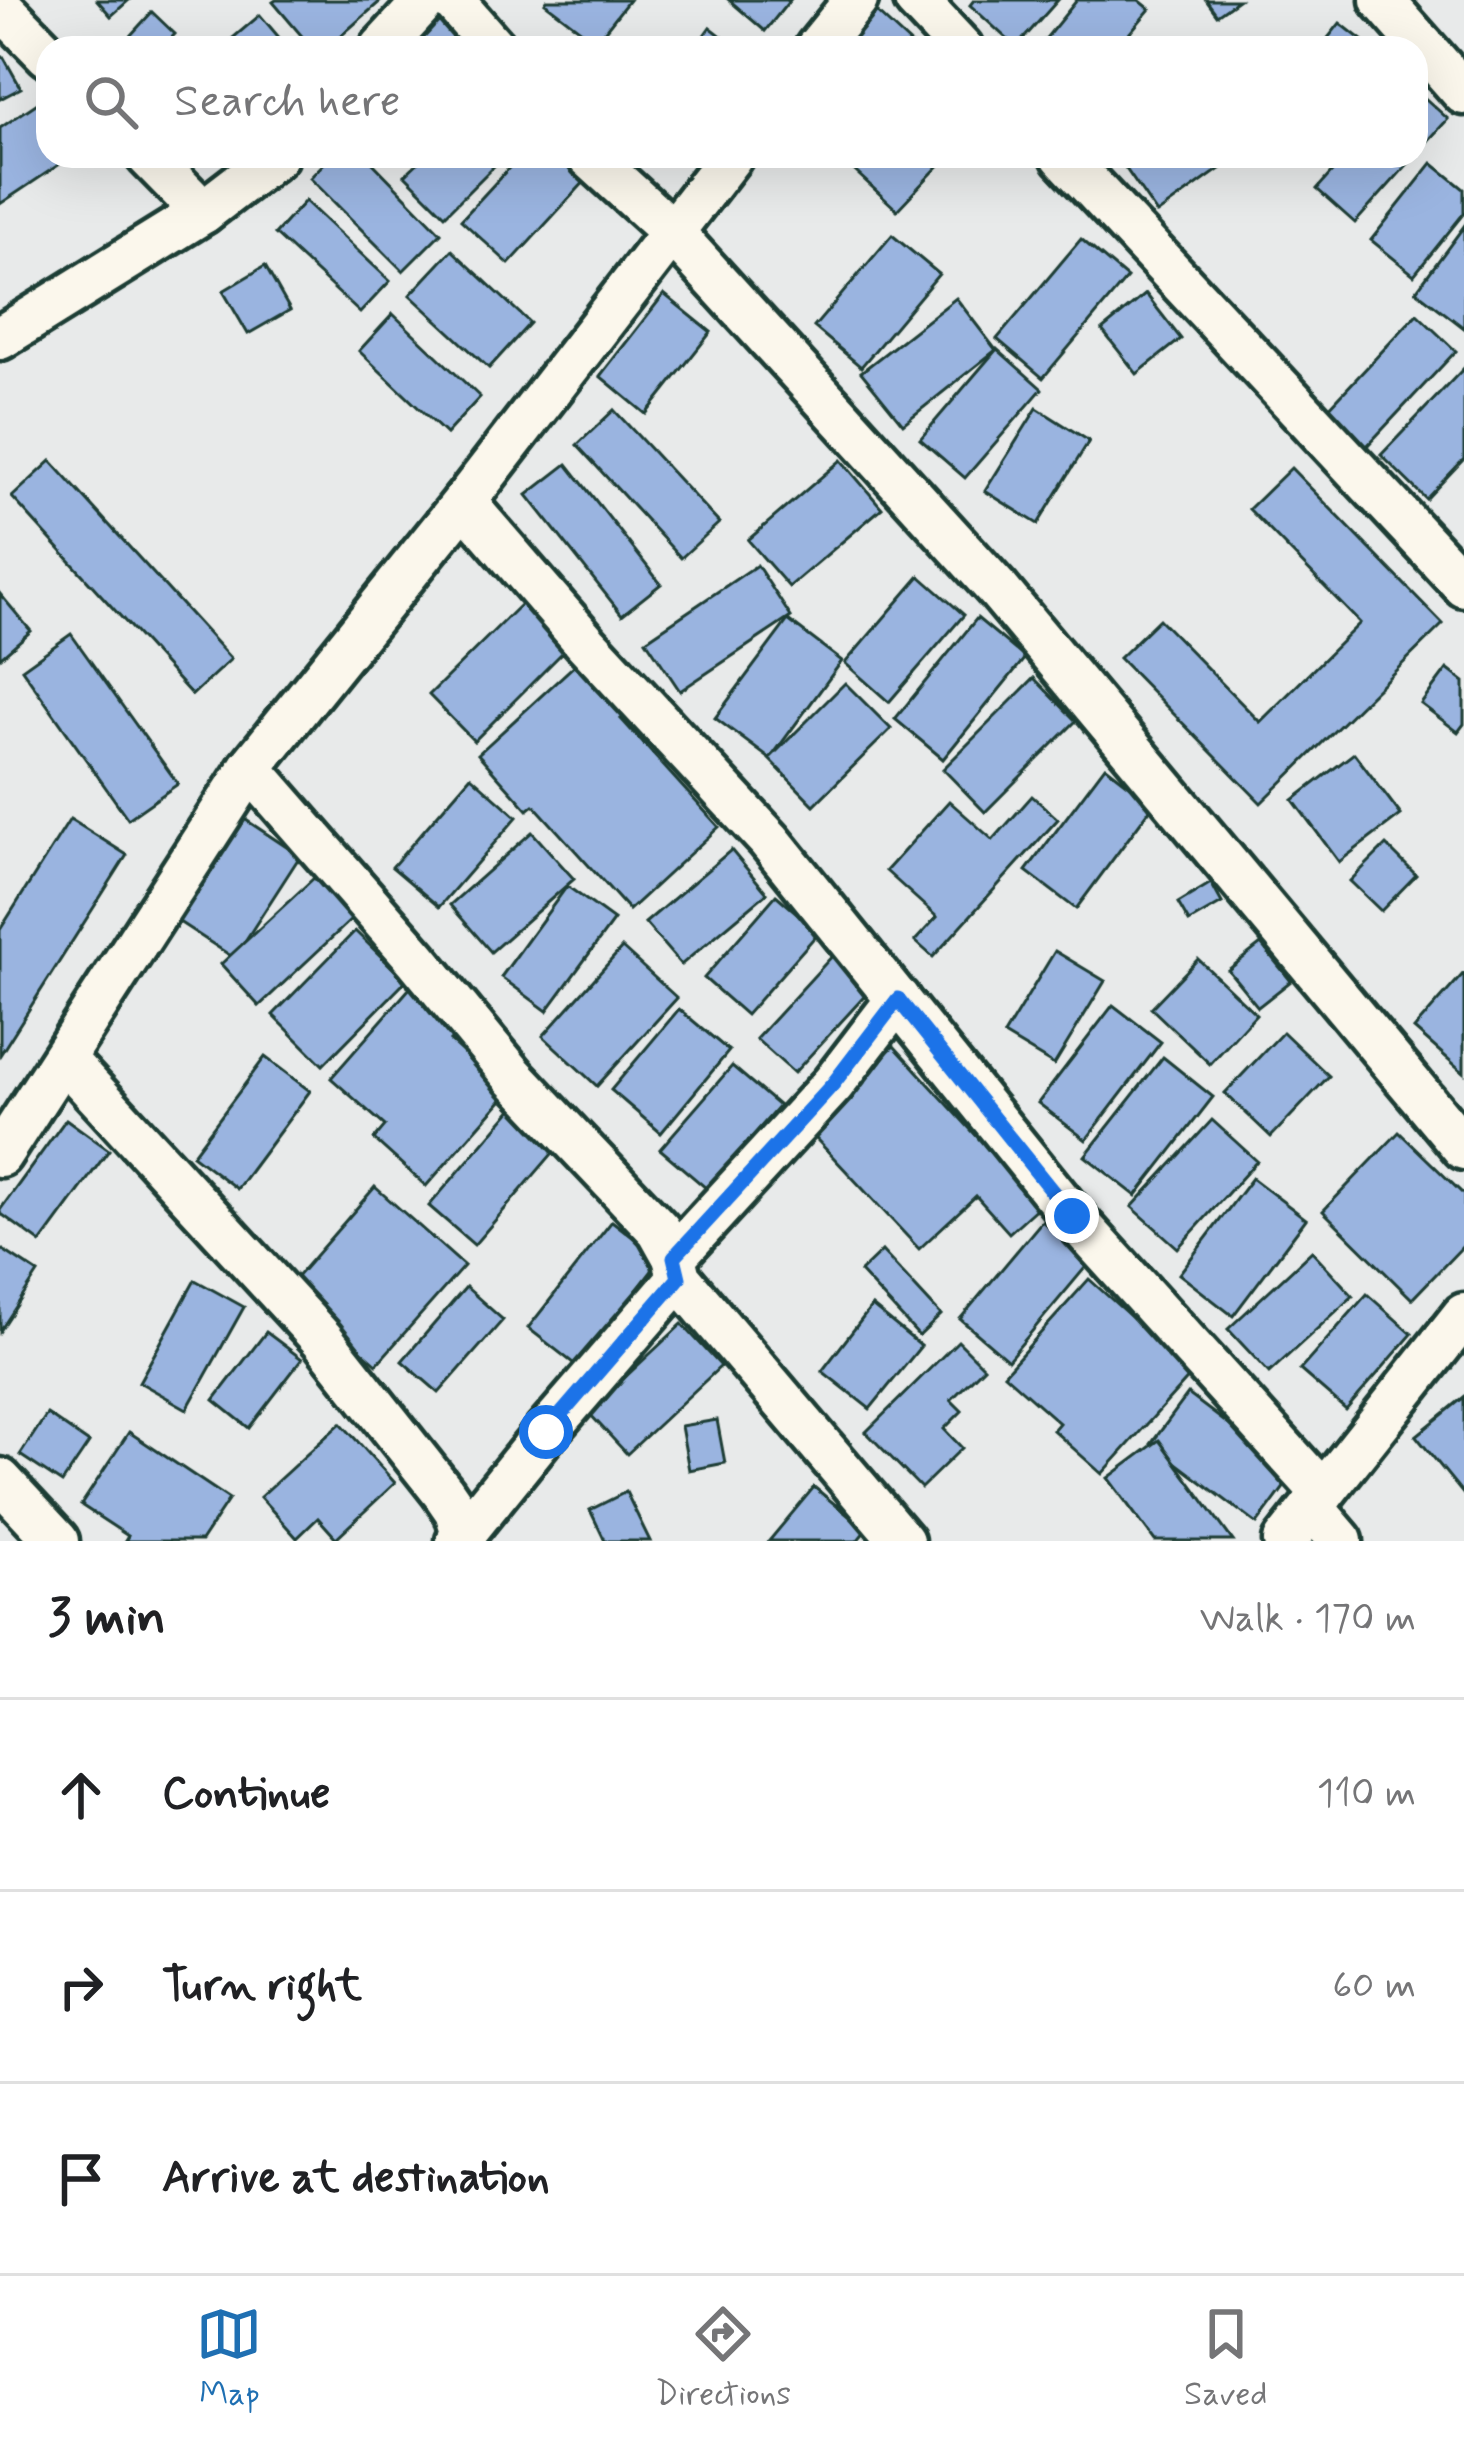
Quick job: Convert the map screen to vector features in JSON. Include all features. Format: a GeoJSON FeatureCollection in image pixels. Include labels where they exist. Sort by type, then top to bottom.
{"type":"FeatureCollection","features":[{"type":"Feature","properties":{"kind":"street"},"geometry":{"type":"LineString","coordinates":[[393,36],[426,0]]}},
{"type":"Feature","properties":{"kind":"street"},"geometry":{"type":"LineString","coordinates":[[452,0],[484,36]]}},
{"type":"Feature","properties":{"kind":"street"},"geometry":{"type":"LineString","coordinates":[[827,36],[856,0]]}},
{"type":"Feature","properties":{"kind":"street"},"geometry":{"type":"LineString","coordinates":[[916,0],[950,36]]}},
{"type":"Feature","properties":{"kind":"street"},"geometry":{"type":"LineString","coordinates":[[1382,0],[1414,36]]}},
{"type":"Feature","properties":{"kind":"street"},"geometry":{"type":"LineString","coordinates":[[0,7],[36,43]]}},
{"type":"Feature","properties":{"kind":"street"},"geometry":{"type":"LineString","coordinates":[[1428,52],[1464,93]]}},
{"type":"Feature","properties":{"kind":"street"},"geometry":{"type":"LineString","coordinates":[[160,168],[203,212]]}},
{"type":"Feature","properties":{"kind":"street"},"geometry":{"type":"LineString","coordinates":[[0,338],[203,212],[260,168]]}},
{"type":"Feature","properties":{"kind":"street"},"geometry":{"type":"LineString","coordinates":[[602,168],[671,232],[999,591],[1464,1148]]}},
{"type":"Feature","properties":{"kind":"street"},"geometry":{"type":"LineString","coordinates":[[0,1155],[250,768],[464,502],[722,168]]}},
{"type":"Feature","properties":{"kind":"street"},"geometry":{"type":"LineString","coordinates":[[1075,168],[1464,585]]}},
{"type":"Feature","properties":{"kind":"street"},"geometry":{"type":"LineString","coordinates":[[464,502],[587,644],[769,840],[1072,1216],[1318,1500],[1341,1541]]}},
{"type":"Feature","properties":{"kind":"street"},"geometry":{"type":"LineString","coordinates":[[250,768],[514,1077],[659,1230],[676,1268],[902,1541]]}},
{"type":"Feature","properties":{"kind":"street"},"geometry":{"type":"LineString","coordinates":[[462,1539],[676,1268],[833,1084],[898,999]]}},
{"type":"Feature","properties":{"kind":"street"},"geometry":{"type":"LineString","coordinates":[[64,1059],[322,1339],[456,1510],[462,1539]]}},
{"type":"Feature","properties":{"kind":"street"},"geometry":{"type":"LineString","coordinates":[[1285,1541],[1464,1315]]}},
{"type":"Feature","properties":{"kind":"street"},"geometry":{"type":"LineString","coordinates":[[0,1480],[57,1541]]}},
{"type":"Feature","properties":{"kind":"building"},"geometry":{"type":"Polygon","coordinates":[[[97,0],[129,0],[111,16],[97,0]]]}},
{"type":"Feature","properties":{"kind":"building"},"geometry":{"type":"Polygon","coordinates":[[[382,0],[341,36],[302,36],[273,2],[382,0]]]}},
{"type":"Feature","properties":{"kind":"building"},"geometry":{"type":"Polygon","coordinates":[[[629,0],[601,36],[588,36],[545,3],[629,0]]]}},
{"type":"Feature","properties":{"kind":"building"},"geometry":{"type":"Polygon","coordinates":[[[729,0],[790,0],[765,31],[729,0]]]}},
{"type":"Feature","properties":{"kind":"building"},"geometry":{"type":"Polygon","coordinates":[[[974,0],[1058,0],[1026,36],[1004,36],[970,5],[974,0]]]}},
{"type":"Feature","properties":{"kind":"building"},"geometry":{"type":"Polygon","coordinates":[[[1077,0],[1139,0],[1150,9],[1127,36],[1048,36],[1077,0]]]}},
{"type":"Feature","properties":{"kind":"building"},"geometry":{"type":"Polygon","coordinates":[[[1206,0],[1238,0],[1217,15],[1206,0]]]}},
{"type":"Feature","properties":{"kind":"building"},"geometry":{"type":"Polygon","coordinates":[[[152,12],[175,34],[173,36],[130,36],[152,12]]]}},
{"type":"Feature","properties":{"kind":"building"},"geometry":{"type":"Polygon","coordinates":[[[876,12],[902,36],[854,36],[876,12]]]}},
{"type":"Feature","properties":{"kind":"building"},"geometry":{"type":"Polygon","coordinates":[[[260,15],[278,36],[235,36],[260,15]]]}},
{"type":"Feature","properties":{"kind":"building"},"geometry":{"type":"Polygon","coordinates":[[[439,15],[459,36],[417,36],[439,15]]]}},
{"type":"Feature","properties":{"kind":"building"},"geometry":{"type":"Polygon","coordinates":[[[1340,23],[1357,36],[1330,36],[1340,23]]]}},
{"type":"Feature","properties":{"kind":"building"},"geometry":{"type":"Polygon","coordinates":[[[0,57],[21,88],[0,99],[0,57]]]}},
{"type":"Feature","properties":{"kind":"building"},"geometry":{"type":"Polygon","coordinates":[[[1428,101],[1448,119],[1428,141],[1428,101]]]}},
{"type":"Feature","properties":{"kind":"building"},"geometry":{"type":"Polygon","coordinates":[[[36,104],[36,168],[54,168],[0,204],[0,128],[36,104]]]}},
{"type":"Feature","properties":{"kind":"building"},"geometry":{"type":"Polygon","coordinates":[[[1432,163],[1464,189],[1464,213],[1414,275],[1371,240],[1432,163]]]}},
{"type":"Feature","properties":{"kind":"building"},"geometry":{"type":"Polygon","coordinates":[[[320,168],[378,168],[441,233],[403,271],[310,178],[320,168]]]}},
{"type":"Feature","properties":{"kind":"building"},"geometry":{"type":"Polygon","coordinates":[[[412,168],[492,168],[445,215],[405,175],[412,168]]]}},
{"type":"Feature","properties":{"kind":"building"},"geometry":{"type":"Polygon","coordinates":[[[509,168],[576,168],[587,179],[509,264],[461,220],[509,168]]]}},
{"type":"Feature","properties":{"kind":"building"},"geometry":{"type":"Polygon","coordinates":[[[852,168],[937,168],[897,210],[852,168]]]}},
{"type":"Feature","properties":{"kind":"building"},"geometry":{"type":"Polygon","coordinates":[[[1125,168],[1221,168],[1157,214],[1125,168]]]}},
{"type":"Feature","properties":{"kind":"building"},"geometry":{"type":"Polygon","coordinates":[[[1335,168],[1404,168],[1355,223],[1317,189],[1335,168]]]}},
{"type":"Feature","properties":{"kind":"building"},"geometry":{"type":"Polygon","coordinates":[[[305,201],[390,281],[360,313],[275,234],[305,201]]]}},
{"type":"Feature","properties":{"kind":"building"},"geometry":{"type":"Polygon","coordinates":[[[1464,226],[1464,328],[1416,291],[1464,226]]]}},
{"type":"Feature","properties":{"kind":"building"},"geometry":{"type":"Polygon","coordinates":[[[892,235],[939,274],[861,367],[814,327],[892,235]]]}},
{"type":"Feature","properties":{"kind":"building"},"geometry":{"type":"Polygon","coordinates":[[[1081,239],[1127,278],[1043,378],[997,339],[1081,239]]]}},
{"type":"Feature","properties":{"kind":"building"},"geometry":{"type":"Polygon","coordinates":[[[452,250],[530,323],[489,368],[410,295],[452,250]]]}},
{"type":"Feature","properties":{"kind":"building"},"geometry":{"type":"Polygon","coordinates":[[[265,266],[290,310],[248,334],[223,291],[265,266]]]}},
{"type":"Feature","properties":{"kind":"building"},"geometry":{"type":"Polygon","coordinates":[[[664,294],[711,332],[646,414],[600,376],[664,294]]]}},
{"type":"Feature","properties":{"kind":"building"},"geometry":{"type":"Polygon","coordinates":[[[1146,294],[1181,339],[1137,374],[1102,330],[1146,294]]]}},
{"type":"Feature","properties":{"kind":"building"},"geometry":{"type":"Polygon","coordinates":[[[956,298],[996,350],[903,424],[861,372],[956,298]]]}},
{"type":"Feature","properties":{"kind":"building"},"geometry":{"type":"Polygon","coordinates":[[[393,314],[480,397],[446,434],[359,351],[393,314]]]}},
{"type":"Feature","properties":{"kind":"building"},"geometry":{"type":"Polygon","coordinates":[[[1417,314],[1456,351],[1365,448],[1326,411],[1417,314]]]}},
{"type":"Feature","properties":{"kind":"building"},"geometry":{"type":"Polygon","coordinates":[[[997,349],[1042,389],[965,478],[920,439],[997,349]]]}},
{"type":"Feature","properties":{"kind":"building"},"geometry":{"type":"Polygon","coordinates":[[[1464,368],[1464,459],[1426,499],[1381,455],[1464,368]]]}},
{"type":"Feature","properties":{"kind":"building"},"geometry":{"type":"Polygon","coordinates":[[[1037,408],[1089,441],[1038,524],[985,491],[1037,408]]]}},
{"type":"Feature","properties":{"kind":"building"},"geometry":{"type":"Polygon","coordinates":[[[614,410],[719,523],[681,558],[577,445],[614,410]]]}},
{"type":"Feature","properties":{"kind":"building"},"geometry":{"type":"Polygon","coordinates":[[[841,460],[882,508],[789,587],[748,540],[841,460]]]}},
{"type":"Feature","properties":{"kind":"building"},"geometry":{"type":"Polygon","coordinates":[[[51,461],[231,659],[192,695],[12,497],[51,461]]]}},
{"type":"Feature","properties":{"kind":"building"},"geometry":{"type":"Polygon","coordinates":[[[567,464],[661,584],[622,615],[527,495],[567,464]]]}},
{"type":"Feature","properties":{"kind":"building"},"geometry":{"type":"Polygon","coordinates":[[[1291,468],[1443,624],[1261,803],[1119,658],[1159,619],[1260,722],[1360,623],[1249,509],[1291,468]]]}},
{"type":"Feature","properties":{"kind":"building"},"geometry":{"type":"Polygon","coordinates":[[[757,565],[791,617],[680,691],[646,640],[757,565]]]}},
{"type":"Feature","properties":{"kind":"building"},"geometry":{"type":"Polygon","coordinates":[[[920,576],[964,615],[889,702],[845,663],[920,576]]]}},
{"type":"Feature","properties":{"kind":"building"},"geometry":{"type":"Polygon","coordinates":[[[0,594],[31,631],[0,658],[0,594]]]}},
{"type":"Feature","properties":{"kind":"building"},"geometry":{"type":"Polygon","coordinates":[[[523,602],[568,647],[474,741],[429,695],[523,602]]]}},
{"type":"Feature","properties":{"kind":"building"},"geometry":{"type":"Polygon","coordinates":[[[977,618],[1025,658],[943,759],[895,719],[977,618]]]}},
{"type":"Feature","properties":{"kind":"building"},"geometry":{"type":"Polygon","coordinates":[[[788,620],[842,661],[770,759],[715,718],[788,620]]]}},
{"type":"Feature","properties":{"kind":"building"},"geometry":{"type":"Polygon","coordinates":[[[71,634],[178,784],[128,819],[22,669],[71,634]]]}},
{"type":"Feature","properties":{"kind":"building"},"geometry":{"type":"Polygon","coordinates":[[[577,663],[719,827],[629,910],[534,805],[528,810],[478,754],[577,663]]]}},
{"type":"Feature","properties":{"kind":"building"},"geometry":{"type":"Polygon","coordinates":[[[1447,669],[1464,682],[1464,724],[1458,732],[1421,704],[1447,669]]]}},
{"type":"Feature","properties":{"kind":"building"},"geometry":{"type":"Polygon","coordinates":[[[1034,678],[1076,721],[985,812],[943,769],[1034,678]]]}},
{"type":"Feature","properties":{"kind":"building"},"geometry":{"type":"Polygon","coordinates":[[[845,683],[891,729],[814,805],[769,759],[845,683]]]}},
{"type":"Feature","properties":{"kind":"building"},"geometry":{"type":"Polygon","coordinates":[[[1354,753],[1401,815],[1339,862],[1293,800],[1354,753]]]}},
{"type":"Feature","properties":{"kind":"building"},"geometry":{"type":"Polygon","coordinates":[[[1105,766],[1154,804],[1076,909],[1026,871],[1105,766]]]}},
{"type":"Feature","properties":{"kind":"building"},"geometry":{"type":"Polygon","coordinates":[[[471,776],[517,817],[439,907],[392,867],[471,776]]]}},
{"type":"Feature","properties":{"kind":"building"},"geometry":{"type":"Polygon","coordinates":[[[1032,796],[1058,819],[933,957],[915,941],[937,917],[886,871],[949,801],[993,840],[1032,796]]]}},
{"type":"Feature","properties":{"kind":"building"},"geometry":{"type":"Polygon","coordinates":[[[237,814],[300,856],[234,958],[170,916],[237,814]]]}},
{"type":"Feature","properties":{"kind":"building"},"geometry":{"type":"Polygon","coordinates":[[[70,819],[127,855],[0,1055],[0,930],[70,819]]]}},
{"type":"Feature","properties":{"kind":"building"},"geometry":{"type":"Polygon","coordinates":[[[532,832],[574,879],[491,952],[450,905],[532,832]]]}},
{"type":"Feature","properties":{"kind":"building"},"geometry":{"type":"Polygon","coordinates":[[[1386,845],[1416,875],[1381,911],[1350,881],[1386,845]]]}},
{"type":"Feature","properties":{"kind":"building"},"geometry":{"type":"Polygon","coordinates":[[[731,850],[767,893],[681,965],[645,923],[731,850]]]}},
{"type":"Feature","properties":{"kind":"building"},"geometry":{"type":"Polygon","coordinates":[[[315,877],[353,918],[259,1006],[221,964],[315,877]]]}},
{"type":"Feature","properties":{"kind":"building"},"geometry":{"type":"Polygon","coordinates":[[[1211,883],[1222,903],[1189,922],[1178,903],[1211,883]]]}},
{"type":"Feature","properties":{"kind":"building"},"geometry":{"type":"Polygon","coordinates":[[[567,886],[614,920],[547,1011],[501,977],[567,886]]]}},
{"type":"Feature","properties":{"kind":"building"},"geometry":{"type":"Polygon","coordinates":[[[776,895],[819,932],[746,1015],[704,978],[776,895]]]}},
{"type":"Feature","properties":{"kind":"building"},"geometry":{"type":"Polygon","coordinates":[[[355,931],[406,981],[323,1065],[273,1015],[355,931]]]}},
{"type":"Feature","properties":{"kind":"building"},"geometry":{"type":"Polygon","coordinates":[[[1261,944],[1291,981],[1258,1007],[1228,970],[1261,944]]]}},
{"type":"Feature","properties":{"kind":"building"},"geometry":{"type":"Polygon","coordinates":[[[622,948],[677,998],[597,1086],[543,1036],[622,948]]]}},
{"type":"Feature","properties":{"kind":"building"},"geometry":{"type":"Polygon","coordinates":[[[1055,951],[1105,981],[1054,1065],[1004,1035],[1055,951]]]}},
{"type":"Feature","properties":{"kind":"building"},"geometry":{"type":"Polygon","coordinates":[[[834,954],[872,988],[794,1073],[756,1039],[834,954]]]}},
{"type":"Feature","properties":{"kind":"building"},"geometry":{"type":"Polygon","coordinates":[[[1198,959],[1256,1014],[1210,1064],[1151,1008],[1198,959]]]}},
{"type":"Feature","properties":{"kind":"building"},"geometry":{"type":"Polygon","coordinates":[[[1464,974],[1464,1073],[1414,1029],[1464,974]]]}},
{"type":"Feature","properties":{"kind":"building"},"geometry":{"type":"Polygon","coordinates":[[[410,988],[459,1032],[450,1041],[508,1093],[426,1186],[374,1139],[385,1126],[331,1078],[410,988]]]}},
{"type":"Feature","properties":{"kind":"building"},"geometry":{"type":"Polygon","coordinates":[[[1113,1005],[1161,1042],[1086,1140],[1038,1103],[1113,1005]]]}},
{"type":"Feature","properties":{"kind":"building"},"geometry":{"type":"Polygon","coordinates":[[[679,1009],[729,1051],[661,1133],[611,1090],[679,1009]]]}},
{"type":"Feature","properties":{"kind":"building"},"geometry":{"type":"Polygon","coordinates":[[[1283,1032],[1329,1076],[1271,1137],[1225,1093],[1283,1032]]]}},
{"type":"Feature","properties":{"kind":"building"},"geometry":{"type":"Polygon","coordinates":[[[894,1046],[1040,1205],[1009,1233],[976,1196],[919,1249],[806,1128],[894,1046]]]}},
{"type":"Feature","properties":{"kind":"building"},"geometry":{"type":"Polygon","coordinates":[[[265,1057],[310,1091],[237,1189],[192,1155],[265,1057]]]}},
{"type":"Feature","properties":{"kind":"building"},"geometry":{"type":"Polygon","coordinates":[[[1163,1057],[1213,1097],[1136,1196],[1085,1156],[1163,1057]]]}},
{"type":"Feature","properties":{"kind":"building"},"geometry":{"type":"Polygon","coordinates":[[[732,1066],[779,1106],[707,1189],[660,1149],[732,1066]]]}},
{"type":"Feature","properties":{"kind":"building"},"geometry":{"type":"Polygon","coordinates":[[[513,1108],[558,1147],[474,1245],[429,1206],[513,1108]]]}},
{"type":"Feature","properties":{"kind":"building"},"geometry":{"type":"Polygon","coordinates":[[[66,1119],[109,1150],[41,1243],[0,1210],[66,1119]]]}},
{"type":"Feature","properties":{"kind":"building"},"geometry":{"type":"Polygon","coordinates":[[[1212,1120],[1257,1161],[1178,1248],[1132,1207],[1212,1120]]]}},
{"type":"Feature","properties":{"kind":"building"},"geometry":{"type":"Polygon","coordinates":[[[1399,1132],[1464,1195],[1464,1245],[1412,1299],[1323,1211],[1399,1132]]]}},
{"type":"Feature","properties":{"kind":"building"},"geometry":{"type":"Polygon","coordinates":[[[1252,1178],[1306,1219],[1233,1316],[1179,1274],[1252,1178]]]}},
{"type":"Feature","properties":{"kind":"building"},"geometry":{"type":"Polygon","coordinates":[[[375,1187],[464,1266],[377,1364],[289,1286],[375,1187]]]}},
{"type":"Feature","properties":{"kind":"building"},"geometry":{"type":"Polygon","coordinates":[[[612,1221],[661,1259],[578,1367],[528,1328],[612,1221]]]}},
{"type":"Feature","properties":{"kind":"building"},"geometry":{"type":"Polygon","coordinates":[[[1042,1221],[1090,1262],[1008,1360],[960,1319],[1042,1221]]]}},
{"type":"Feature","properties":{"kind":"building"},"geometry":{"type":"Polygon","coordinates":[[[0,1248],[38,1273],[0,1331],[0,1248]]]}},
{"type":"Feature","properties":{"kind":"building"},"geometry":{"type":"Polygon","coordinates":[[[882,1251],[941,1315],[919,1336],[860,1272],[882,1251]]]}},
{"type":"Feature","properties":{"kind":"building"},"geometry":{"type":"Polygon","coordinates":[[[1312,1251],[1353,1296],[1269,1373],[1228,1329],[1312,1251]]]}},
{"type":"Feature","properties":{"kind":"building"},"geometry":{"type":"Polygon","coordinates":[[[1089,1279],[1193,1373],[1102,1474],[1053,1430],[1059,1423],[1004,1374],[1089,1279]]]}},
{"type":"Feature","properties":{"kind":"building"},"geometry":{"type":"Polygon","coordinates":[[[195,1280],[244,1307],[187,1409],[139,1382],[195,1280]]]}},
{"type":"Feature","properties":{"kind":"building"},"geometry":{"type":"Polygon","coordinates":[[[466,1287],[503,1320],[439,1393],[402,1361],[466,1287]]]}},
{"type":"Feature","properties":{"kind":"building"},"geometry":{"type":"Polygon","coordinates":[[[1367,1294],[1412,1334],[1346,1410],[1300,1370],[1367,1294]]]}},
{"type":"Feature","properties":{"kind":"building"},"geometry":{"type":"Polygon","coordinates":[[[872,1306],[921,1346],[870,1409],[822,1371],[872,1306]]]}},
{"type":"Feature","properties":{"kind":"building"},"geometry":{"type":"Polygon","coordinates":[[[682,1324],[721,1366],[627,1454],[588,1412],[682,1324]]]}},
{"type":"Feature","properties":{"kind":"building"},"geometry":{"type":"Polygon","coordinates":[[[266,1332],[302,1359],[249,1428],[214,1400],[266,1332]]]}},
{"type":"Feature","properties":{"kind":"building"},"geometry":{"type":"Polygon","coordinates":[[[958,1341],[984,1367],[951,1400],[962,1411],[944,1429],[962,1448],[921,1488],[866,1432],[958,1341]]]}},
{"type":"Feature","properties":{"kind":"building"},"geometry":{"type":"Polygon","coordinates":[[[1188,1394],[1294,1474],[1257,1524],[1151,1444],[1188,1394]]]}},
{"type":"Feature","properties":{"kind":"building"},"geometry":{"type":"Polygon","coordinates":[[[1464,1397],[1464,1495],[1416,1436],[1464,1397]]]}},
{"type":"Feature","properties":{"kind":"building"},"geometry":{"type":"Polygon","coordinates":[[[47,1414],[89,1443],[62,1483],[20,1455],[47,1414]]]}},
{"type":"Feature","properties":{"kind":"building"},"geometry":{"type":"Polygon","coordinates":[[[717,1420],[725,1463],[689,1470],[681,1426],[717,1420]]]}},
{"type":"Feature","properties":{"kind":"building"},"geometry":{"type":"Polygon","coordinates":[[[341,1423],[395,1483],[336,1538],[318,1518],[297,1538],[260,1497],[341,1423]]]}},
{"type":"Feature","properties":{"kind":"building"},"geometry":{"type":"Polygon","coordinates":[[[129,1432],[229,1499],[201,1541],[125,1541],[128,1536],[81,1505],[129,1432]]]}},
{"type":"Feature","properties":{"kind":"building"},"geometry":{"type":"Polygon","coordinates":[[[1159,1440],[1233,1541],[1155,1541],[1108,1478],[1159,1440]]]}},
{"type":"Feature","properties":{"kind":"building"},"geometry":{"type":"Polygon","coordinates":[[[814,1487],[866,1530],[857,1541],[769,1541],[814,1487]]]}},
{"type":"Feature","properties":{"kind":"building"},"geometry":{"type":"Polygon","coordinates":[[[626,1492],[650,1541],[605,1541],[590,1510],[626,1492]]]}},
{"type":"Feature","properties":{"kind":"route"},"geometry":{"type":"LineString","coordinates":[[546,1432],[679,1278],[674,1257],[833,1084],[898,999],[1072,1216]]}}]}
